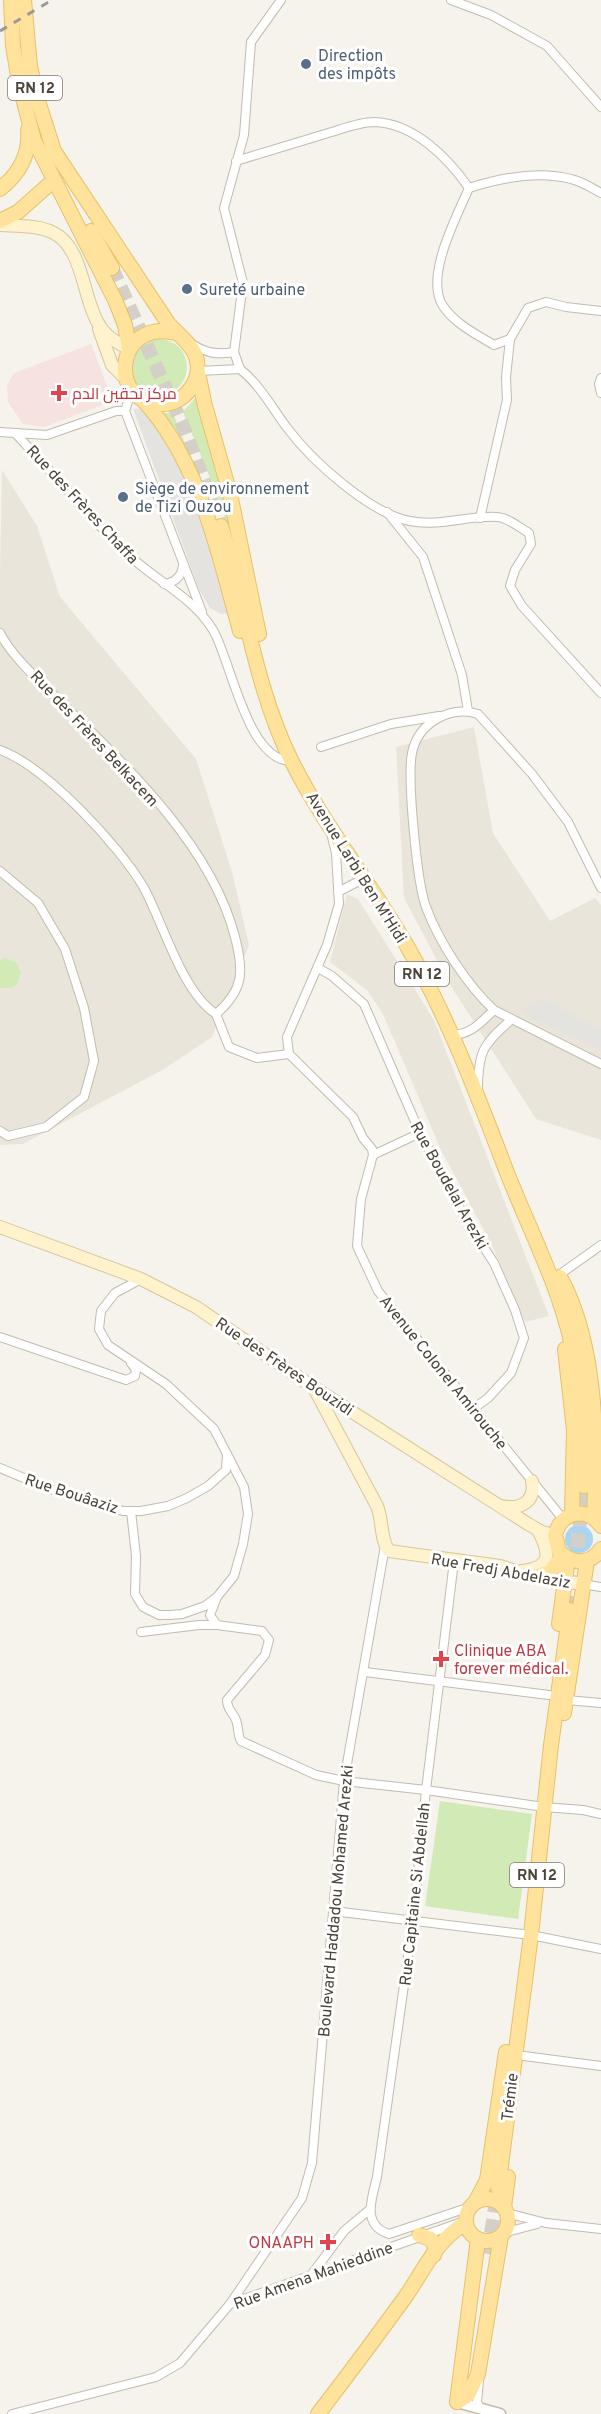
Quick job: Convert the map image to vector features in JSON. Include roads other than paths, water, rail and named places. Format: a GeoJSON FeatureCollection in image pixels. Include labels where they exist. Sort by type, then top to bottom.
{"type":"FeatureCollection","features":[{"type":"Feature","properties":{"kind":"main road","name":"RN 12"},"geometry":{"type":"LineString","coordinates":[[11,0],[14,46],[27,119],[34,140],[54,180],[83,216]]}},
{"type":"Feature","properties":{"kind":"main road","name":"RN 12"},"geometry":{"type":"LineString","coordinates":[[24,0],[30,66],[38,101],[54,151],[66,171],[72,195],[112,268]]}},
{"type":"Feature","properties":{"kind":"main road"},"geometry":{"type":"LineString","coordinates":[[0,189],[27,156],[29,139],[27,119]]}},
{"type":"Feature","properties":{"kind":"main road"},"geometry":{"type":"LineString","coordinates":[[0,223],[41,229],[63,239],[76,261],[112,365],[133,389],[159,404],[177,400],[191,388],[198,371],[196,356],[188,342],[176,333],[66,171]]}},
{"type":"Feature","properties":{"kind":"main road"},"geometry":{"type":"LineString","coordinates":[[0,223],[23,208],[54,180],[115,300],[125,325],[129,350]]}},
{"type":"Feature","properties":{"kind":"main road"},"geometry":{"type":"LineString","coordinates":[[97,322],[113,341],[129,350]]}},
{"type":"Feature","properties":{"kind":"main road"},"geometry":{"type":"LineString","coordinates":[[133,389],[125,359],[129,350],[139,337],[151,332],[163,330],[176,333]]}},
{"type":"Feature","properties":{"kind":"main road","name":"Avenue Larbi Ben M'Hidi"},"geometry":{"type":"LineString","coordinates":[[198,371],[201,391],[242,545],[269,682],[267,702]]}},
{"type":"Feature","properties":{"kind":"main road","name":"Avenue Larbi Ben M'Hidi"},"geometry":{"type":"LineString","coordinates":[[133,389],[161,420],[171,435],[187,469],[216,543],[253,676],[267,702],[292,761],[329,825],[407,946],[452,1035],[546,1263],[567,1326],[578,1371],[590,1486],[598,1520]]}},
{"type":"Feature","properties":{"kind":"main road","name":"Avenue Larbi Ben M'Hidi"},"geometry":{"type":"LineString","coordinates":[[221,526],[267,702]]}},
{"type":"Feature","properties":{"kind":"main road","name":"Rue des Frères Bouzidi"},"geometry":{"type":"LineString","coordinates":[[0,1227],[141,1279],[196,1307],[313,1387],[538,1530],[555,1535]]}},
{"type":"Feature","properties":{"kind":"main road","name":"Avenue Larbi Ben M'Hidi"},"geometry":{"type":"LineString","coordinates":[[546,1263],[558,1275],[574,1311],[585,1352],[593,1408],[590,1486]]}},
{"type":"Feature","properties":{"kind":"main road","name":"Avenue Larbi Ben M'Hidi"},"geometry":{"type":"LineString","coordinates":[[546,1263],[546,1285],[559,1327],[570,1385],[575,1454],[568,1516]]}},
{"type":"Feature","properties":{"kind":"main road","name":"Boulevard Haddadou Mohamed Arezki"},"geometry":{"type":"LineString","coordinates":[[313,1387],[377,1506],[382,1518],[385,1546]]}},
{"type":"Feature","properties":{"kind":"main road"},"geometry":{"type":"LineString","coordinates":[[499,1505],[515,1508],[525,1504],[533,1491],[532,1481]]}},
{"type":"Feature","properties":{"kind":"main road"},"geometry":{"type":"LineString","coordinates":[[590,1486],[601,1502]]}},
{"type":"Feature","properties":{"kind":"main road"},"geometry":{"type":"LineString","coordinates":[[551,1745],[548,1720],[549,1695],[565,1581],[565,1557],[556,1546],[555,1535],[568,1516],[581,1513],[598,1520]]}},
{"type":"Feature","properties":{"kind":"main road"},"geometry":{"type":"LineString","coordinates":[[521,1571],[536,1568],[546,1558],[547,1549],[538,1530]]}},
{"type":"Feature","properties":{"kind":"main road","name":"Rue Fredj Abdelaziz"},"geometry":{"type":"LineString","coordinates":[[385,1546],[392,1553],[500,1566],[535,1577],[583,1584]]}},
{"type":"Feature","properties":{"kind":"main road"},"geometry":{"type":"LineString","coordinates":[[535,1577],[550,1572],[565,1557],[596,1557],[583,1584],[563,1721],[551,1745]]}},
{"type":"Feature","properties":{"kind":"main road","name":"RN 12"},"geometry":{"type":"LineString","coordinates":[[505,2210],[527,2033],[522,2006],[551,1745],[570,1610]]}},
{"type":"Feature","properties":{"kind":"main road","name":"RN 12"},"geometry":{"type":"LineString","coordinates":[[469,2213],[486,2186],[510,2028],[522,2006]]}},
{"type":"Feature","properties":{"kind":"main road","name":"Trémie"},"geometry":{"type":"LineString","coordinates":[[498,2188],[522,2006]]}},
{"type":"Feature","properties":{"kind":"main road"},"geometry":{"type":"LineString","coordinates":[[318,2414],[418,2279],[447,2235],[469,2213],[491,2199],[505,2210],[508,2223],[502,2234],[478,2374],[470,2391],[457,2402]]}},
{"type":"Feature","properties":{"kind":"main road"},"geometry":{"type":"LineString","coordinates":[[457,2402],[476,2238],[469,2213]]}},
{"type":"Feature","properties":{"kind":"main road"},"geometry":{"type":"LineString","coordinates":[[418,2279],[453,2242],[476,2238],[487,2241],[502,2234]]}},
{"type":"Feature","properties":{"kind":"main road"},"geometry":{"type":"LineString","coordinates":[[419,2235],[431,2239],[435,2246],[434,2254]]}},
{"type":"Feature","properties":{"kind":"main road"},"geometry":{"type":"LineString","coordinates":[[449,2414],[457,2402],[474,2355],[488,2254]]}},
{"type":"Feature","properties":{"kind":"street"},"geometry":{"type":"LineString","coordinates":[[281,0],[251,42],[244,135],[224,208],[243,283],[234,352],[240,369],[255,381],[289,430],[335,478],[378,508],[411,521],[499,516],[529,533],[531,544],[515,570],[510,586],[522,606],[601,693]]}},
{"type":"Feature","properties":{"kind":"street"},"geometry":{"type":"LineString","coordinates":[[451,0],[491,15],[547,46],[601,107]]}},
{"type":"Feature","properties":{"kind":"street"},"geometry":{"type":"LineString","coordinates":[[237,161],[346,128],[375,122],[393,126],[431,145],[453,165],[469,188]]}},
{"type":"Feature","properties":{"kind":"street"},"geometry":{"type":"LineString","coordinates":[[469,188],[537,175],[573,179],[601,193]]}},
{"type":"Feature","properties":{"kind":"street"},"geometry":{"type":"LineString","coordinates":[[469,188],[443,250],[437,283],[442,305],[463,327],[494,345],[510,339]]}},
{"type":"Feature","properties":{"kind":"street"},"geometry":{"type":"LineString","coordinates":[[480,518],[507,400],[506,377],[510,339],[528,308],[546,302],[601,311]]}},
{"type":"Feature","properties":{"kind":"street"},"geometry":{"type":"LineString","coordinates":[[188,342],[208,353],[234,352]]}},
{"type":"Feature","properties":{"kind":"street"},"geometry":{"type":"LineString","coordinates":[[198,371],[240,369]]}},
{"type":"Feature","properties":{"kind":"street"},"geometry":{"type":"LineString","coordinates":[[601,378],[599,384],[601,393]]}},
{"type":"Feature","properties":{"kind":"street"},"geometry":{"type":"LineString","coordinates":[[133,389],[125,411],[203,614]]}},
{"type":"Feature","properties":{"kind":"street"},"geometry":{"type":"LineString","coordinates":[[15,433],[47,435],[116,411],[125,411]]}},
{"type":"Feature","properties":{"kind":"street","name":"Rue des Frères Chaffa"},"geometry":{"type":"LineString","coordinates":[[0,434],[15,433],[129,554],[164,584],[190,601],[203,614],[214,632],[252,728],[273,756],[292,761]]}},
{"type":"Feature","properties":{"kind":"street"},"geometry":{"type":"LineString","coordinates":[[387,512],[423,557],[462,675],[468,711]]}},
{"type":"Feature","properties":{"kind":"street"},"geometry":{"type":"LineString","coordinates":[[164,584],[175,580],[180,574],[183,560]]}},
{"type":"Feature","properties":{"kind":"street","name":"Rue des Frères Belkacem"},"geometry":{"type":"LineString","coordinates":[[0,633],[45,686],[142,784],[203,864],[229,913],[239,951],[240,975],[237,989],[230,1002],[216,1014]]}},
{"type":"Feature","properties":{"kind":"street"},"geometry":{"type":"LineString","coordinates":[[321,747],[392,724],[468,711],[478,714],[494,728],[568,822],[601,888]]}},
{"type":"Feature","properties":{"kind":"street"},"geometry":{"type":"LineString","coordinates":[[442,716],[419,732],[412,753],[411,777],[415,834],[426,906],[446,948],[484,1001],[494,1010],[512,1020],[601,1064]]}},
{"type":"Feature","properties":{"kind":"street"},"geometry":{"type":"LineString","coordinates":[[0,750],[10,753],[37,771],[76,806],[114,848],[143,887],[187,980],[203,1006],[216,1014],[229,1047],[257,1058],[289,1054]]}},
{"type":"Feature","properties":{"kind":"street"},"geometry":{"type":"LineString","coordinates":[[329,825],[336,853],[339,904],[327,945],[287,1037],[289,1054],[353,1117],[363,1138],[372,1149],[373,1155],[420,1133]]}},
{"type":"Feature","properties":{"kind":"street"},"geometry":{"type":"LineString","coordinates":[[0,871],[38,903],[65,949],[84,1008],[94,1061],[84,1097],[46,1127],[8,1136],[0,1131]]}},
{"type":"Feature","properties":{"kind":"street"},"geometry":{"type":"LineString","coordinates":[[338,892],[357,882],[367,884]]}},
{"type":"Feature","properties":{"kind":"street","name":"Rue Boudelal Arezki"},"geometry":{"type":"LineString","coordinates":[[318,968],[332,976],[364,1004],[420,1133],[466,1220],[494,1263],[516,1310],[524,1338],[511,1373],[488,1398],[473,1409]]}},
{"type":"Feature","properties":{"kind":"street"},"geometry":{"type":"LineString","coordinates":[[452,1035],[474,1030],[494,1010]]}},
{"type":"Feature","properties":{"kind":"street"},"geometry":{"type":"LineString","coordinates":[[478,1099],[478,1062],[490,1038],[512,1020]]}},
{"type":"Feature","properties":{"kind":"street","name":"Avenue Colonel Amirouche"},"geometry":{"type":"LineString","coordinates":[[373,1155],[361,1199],[357,1246],[378,1292],[532,1481],[568,1516]]}},
{"type":"Feature","properties":{"kind":"street"},"geometry":{"type":"LineString","coordinates":[[558,1275],[601,1245]]}},
{"type":"Feature","properties":{"kind":"street"},"geometry":{"type":"LineString","coordinates":[[131,1511],[135,1556],[135,1594],[143,1607],[159,1615],[182,1614],[205,1606],[217,1597],[234,1576],[248,1514],[244,1487],[214,1429],[166,1384],[108,1345],[99,1329],[101,1311],[115,1293],[141,1279]]}},
{"type":"Feature","properties":{"kind":"street"},"geometry":{"type":"LineString","coordinates":[[0,1336],[126,1380],[135,1376],[135,1370],[129,1361]]}},
{"type":"Feature","properties":{"kind":"street","name":"Rue Bouâaziz"},"geometry":{"type":"LineString","coordinates":[[0,1468],[50,1489],[123,1511],[131,1511],[168,1506],[208,1486],[226,1470],[227,1454]]}},
{"type":"Feature","properties":{"kind":"street","name":"Boulevard Haddadou Mohamed Arezki"},"geometry":{"type":"LineString","coordinates":[[230,2304],[302,2198],[312,2163],[344,1781],[365,1672],[385,1546]]}},
{"type":"Feature","properties":{"kind":"street","name":"Rue Capitaine Si Abdellah"},"geometry":{"type":"LineString","coordinates":[[369,2210],[377,2177],[413,1921],[426,1790],[454,1561]]}},
{"type":"Feature","properties":{"kind":"street"},"geometry":{"type":"LineString","coordinates":[[583,1584],[601,1587]]}},
{"type":"Feature","properties":{"kind":"street"},"geometry":{"type":"LineString","coordinates":[[217,1597],[210,1615],[217,1625]]}},
{"type":"Feature","properties":{"kind":"street"},"geometry":{"type":"LineString","coordinates":[[141,1632],[200,1625],[262,1631],[269,1640],[265,1655],[227,1700],[228,1708],[235,1718],[238,1737],[241,1741],[316,1775],[344,1781],[601,1814]]}},
{"type":"Feature","properties":{"kind":"street"},"geometry":{"type":"LineString","coordinates":[[365,1672],[549,1695]]}},
{"type":"Feature","properties":{"kind":"street"},"geometry":{"type":"LineString","coordinates":[[567,1700],[601,1703]]}},
{"type":"Feature","properties":{"kind":"street"},"geometry":{"type":"LineString","coordinates":[[333,1911],[531,1935],[601,1949]]}},
{"type":"Feature","properties":{"kind":"street"},"geometry":{"type":"LineString","coordinates":[[524,2056],[601,2066]]}},
{"type":"Feature","properties":{"kind":"street"},"geometry":{"type":"LineString","coordinates":[[311,2276],[354,2222],[369,2210],[375,2225]]}},
{"type":"Feature","properties":{"kind":"street"},"geometry":{"type":"LineString","coordinates":[[505,2210],[546,2223],[601,2229]]}},
{"type":"Feature","properties":{"kind":"street"},"geometry":{"type":"LineString","coordinates":[[354,2222],[365,2220],[389,2234],[469,2213]]}},
{"type":"Feature","properties":{"kind":"street","name":"Rue Amena Mahieddine"},"geometry":{"type":"LineString","coordinates":[[12,2414],[156,2377],[180,2363],[230,2304],[419,2235],[469,2213]]}},
{"type":"Feature","properties":{"kind":"street"},"geometry":{"type":"LineString","coordinates":[[502,2234],[523,2226],[546,2223]]}},
{"type":"Feature","properties":{"kind":"street"},"geometry":{"type":"LineString","coordinates":[[480,2408],[477,2396],[482,2354]]}},
{"type":"Feature","properties":{"kind":"street"},"geometry":{"type":"LineString","coordinates":[[457,2402],[500,2414]]}},
{"type":"Feature","properties":{"kind":"water"},"geometry":{"type":"Polygon","coordinates":[[[579,1525],[589,1529],[593,1539],[589,1549],[579,1553],[569,1549],[565,1539],[569,1529],[579,1525]]]}},
{"type":"Feature","properties":{"kind":"tunnel"},"geometry":{"type":"LineString","coordinates":[[112,268],[183,426],[221,526]]}},
{"type":"Feature","properties":{"kind":"tunnel"},"geometry":{"type":"LineString","coordinates":[[570,1610],[584,1486]]}},
{"type":"Feature","properties":{"kind":"tunnel"},"geometry":{"type":"LineString","coordinates":[[488,2254],[498,2188]]}},
{"type":"Feature","properties":{"kind":"railway"},"geometry":{"type":"LineString","coordinates":[[0,31],[52,0]]}},
{"type":"Feature","properties":{"kind":"place","name":"Direction des impôts"},"geometry":{"type":"Point","coordinates":[306,64]}},
{"type":"Feature","properties":{"kind":"place","name":"Sureté urbaine"},"geometry":{"type":"Point","coordinates":[187,289]}},
{"type":"Feature","properties":{"kind":"place","name":"مركز تحقين الدم"},"geometry":{"type":"Point","coordinates":[59,393]}},
{"type":"Feature","properties":{"kind":"place","name":"Siège de environnement de Tizi Ouzou"},"geometry":{"type":"Point","coordinates":[123,497]}},
{"type":"Feature","properties":{"kind":"place","name":"Clinique ABA forever médical."},"geometry":{"type":"Point","coordinates":[441,1659]}},
{"type":"Feature","properties":{"kind":"place","name":"ONAAPH"},"geometry":{"type":"Point","coordinates":[328,2242]}}]}
